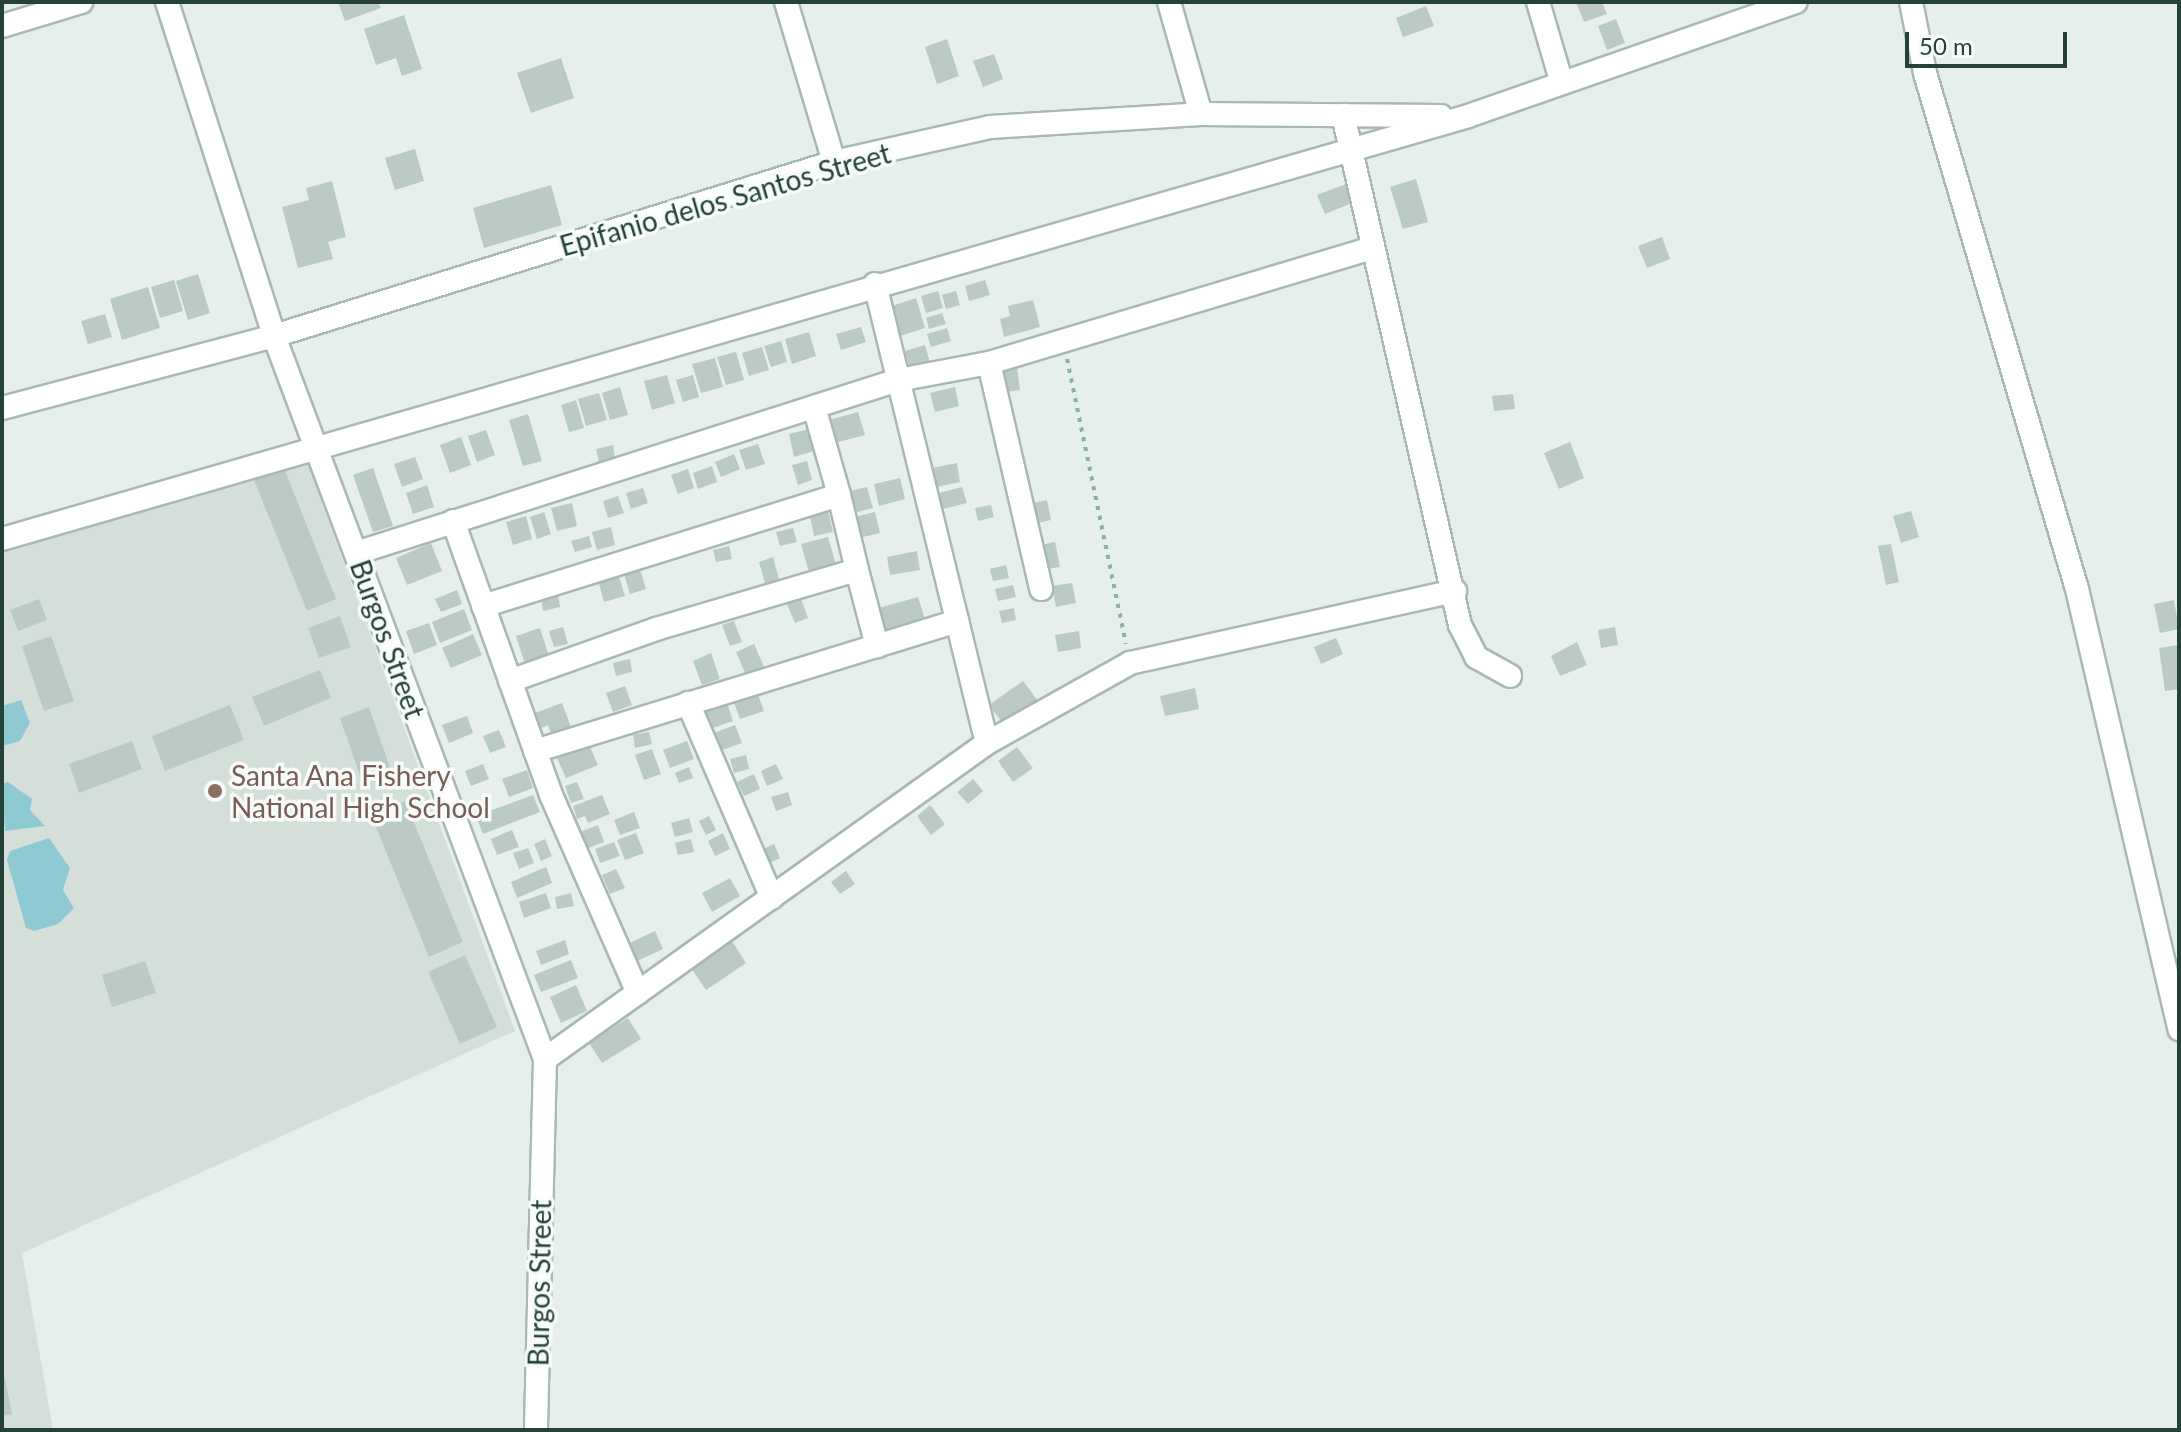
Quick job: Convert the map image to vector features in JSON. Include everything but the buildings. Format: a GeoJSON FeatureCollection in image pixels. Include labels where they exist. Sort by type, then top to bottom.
{"type":"FeatureCollection","features":[{"type":"Feature","properties":{"kind":"street"},"geometry":{"type":"LineString","coordinates":[[2,26],[81,2]]}},
{"type":"Feature","properties":{"kind":"street","name":"Burgos Street"},"geometry":{"type":"LineString","coordinates":[[167,2],[274,336],[545,1059],[536,1430]]}},
{"type":"Feature","properties":{"kind":"street"},"geometry":{"type":"LineString","coordinates":[[786,2],[834,162]]}},
{"type":"Feature","properties":{"kind":"street"},"geometry":{"type":"LineString","coordinates":[[1169,2],[1201,114]]}},
{"type":"Feature","properties":{"kind":"street"},"geometry":{"type":"LineString","coordinates":[[1538,2],[1561,80]]}},
{"type":"Feature","properties":{"kind":"street"},"geometry":{"type":"LineString","coordinates":[[2,539],[315,445],[1468,116],[1561,80],[1796,2]]}},
{"type":"Feature","properties":{"kind":"street"},"geometry":{"type":"LineString","coordinates":[[1911,2],[1925,73],[2077,589],[2179,1029]]}},
{"type":"Feature","properties":{"kind":"street","name":"Epifanio delos Santos Street"},"geometry":{"type":"LineString","coordinates":[[2,408],[274,336],[834,162],[990,127],[1201,114],[1468,116]]}},
{"type":"Feature","properties":{"kind":"street"},"geometry":{"type":"LineString","coordinates":[[1343,115],[1466,645],[1486,665],[1510,676]]}},
{"type":"Feature","properties":{"kind":"street"},"geometry":{"type":"LineString","coordinates":[[356,553],[898,380],[989,363],[1372,248]]}},
{"type":"Feature","properties":{"kind":"street"},"geometry":{"type":"LineString","coordinates":[[875,284],[987,743]]}},
{"type":"Feature","properties":{"kind":"street"},"geometry":{"type":"LineString","coordinates":[[989,363],[1041,589]]}},
{"type":"Feature","properties":{"kind":"street"},"geometry":{"type":"LineString","coordinates":[[814,407],[877,646]]}},
{"type":"Feature","properties":{"kind":"street"},"geometry":{"type":"LineString","coordinates":[[483,606],[839,495]]}},
{"type":"Feature","properties":{"kind":"street"},"geometry":{"type":"LineString","coordinates":[[453,521],[535,751],[638,993]]}},
{"type":"Feature","properties":{"kind":"street"},"geometry":{"type":"LineString","coordinates":[[510,681],[656,629],[857,570]]}},
{"type":"Feature","properties":{"kind":"street"},"geometry":{"type":"LineString","coordinates":[[545,1059],[987,743],[1130,663],[1455,591]]}},
{"type":"Feature","properties":{"kind":"street"},"geometry":{"type":"LineString","coordinates":[[535,751],[957,621]]}},
{"type":"Feature","properties":{"kind":"street"},"geometry":{"type":"LineString","coordinates":[[688,703],[772,898]]}},
{"type":"Feature","properties":{"kind":"path"},"geometry":{"type":"LineString","coordinates":[[1063,341],[1130,663]]}},
{"type":"Feature","properties":{"kind":"shaded area","name":"Santa Ana Fishery National High School"},"geometry":{"type":"Polygon","coordinates":[[[304,454],[515,1031],[22,1253],[53,1430],[2,1430],[2,550],[304,454]]]}},
{"type":"Feature","properties":{"kind":"water"},"geometry":{"type":"Polygon","coordinates":[[[21,700],[30,723],[20,741],[2,746],[2,706],[21,700]]]}},
{"type":"Feature","properties":{"kind":"water"},"geometry":{"type":"Polygon","coordinates":[[[8,782],[32,799],[30,810],[45,826],[5,831],[2,784],[8,782]]]}},
{"type":"Feature","properties":{"kind":"water"},"geometry":{"type":"Polygon","coordinates":[[[49,838],[70,868],[63,890],[74,908],[58,924],[34,931],[26,928],[7,860],[10,851],[49,838]]]}},
{"type":"Feature","properties":{"kind":"place","name":"Santa Ana Fishery National High School"},"geometry":{"type":"Point","coordinates":[215,791]}}]}
